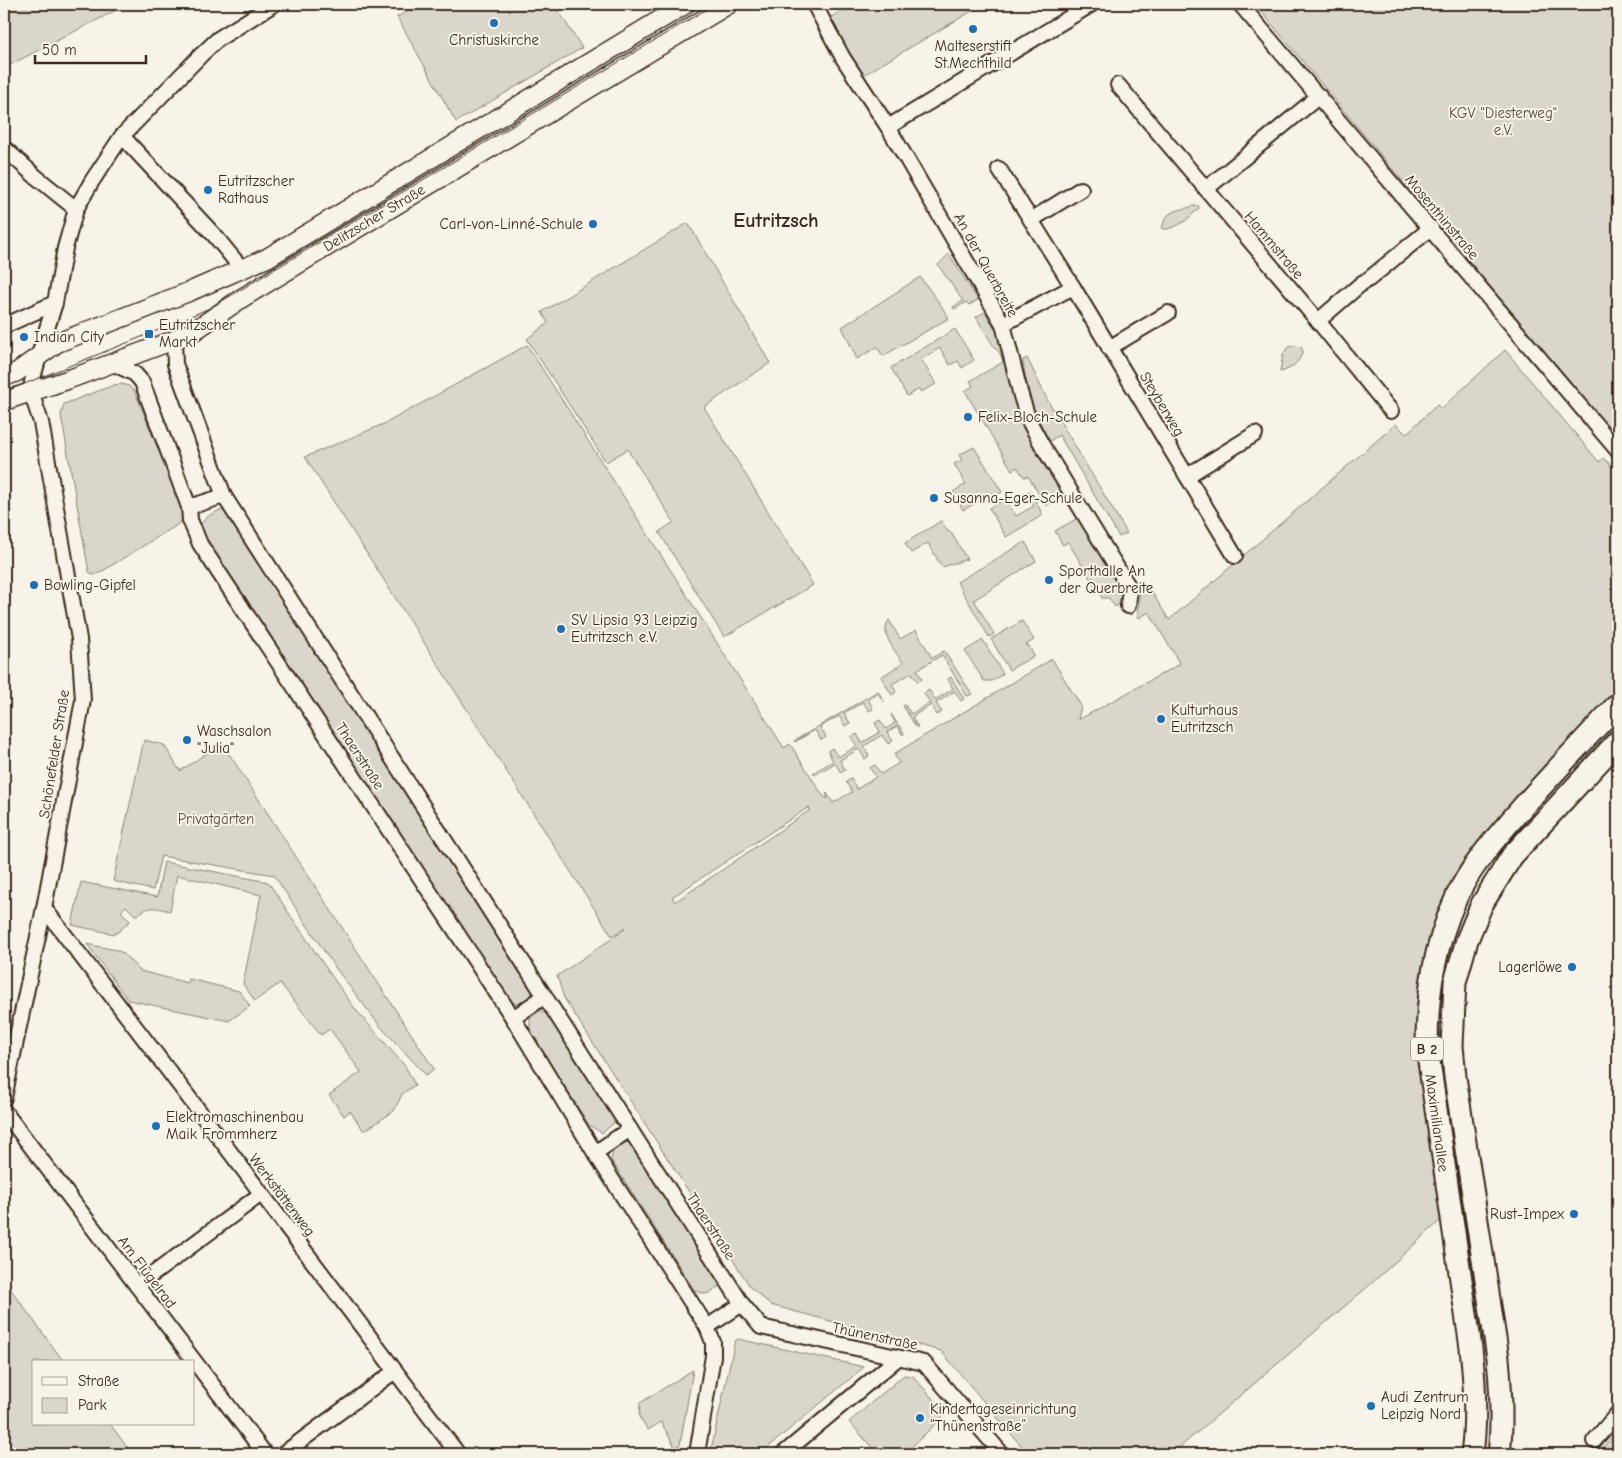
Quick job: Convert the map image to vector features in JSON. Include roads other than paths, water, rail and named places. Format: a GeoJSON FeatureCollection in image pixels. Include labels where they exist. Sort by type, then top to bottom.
{"type":"FeatureCollection","features":[{"type":"Feature","properties":{"kind":"highway","name":"Maximilianallee"},"geometry":{"type":"LineString","coordinates":[[1472,1454],[1476,1394],[1471,1348],[1427,1048],[1427,1011],[1432,975],[1443,933],[1455,903],[1475,865],[1541,786],[1618,704]]}},
{"type":"Feature","properties":{"kind":"highway","name":"Maximilianallee"},"geometry":{"type":"LineString","coordinates":[[1499,1454],[1502,1435],[1498,1358],[1455,1077],[1452,1046],[1455,982],[1467,940],[1482,904],[1512,856],[1618,741]]}},
{"type":"Feature","properties":{"kind":"main road","name":"Delitzscher Straße"},"geometry":{"type":"LineString","coordinates":[[4,377],[16,372],[57,344],[74,336],[191,291],[267,258],[686,4]]}},
{"type":"Feature","properties":{"kind":"main road","name":"Delitzscher Straße"},"geometry":{"type":"LineString","coordinates":[[4,401],[112,363],[194,331],[242,298],[729,4]]}},
{"type":"Feature","properties":{"kind":"street"},"geometry":{"type":"LineString","coordinates":[[31,392],[42,341],[55,304],[65,248],[76,209],[97,184],[122,136],[158,97],[218,39],[274,4]]}},
{"type":"Feature","properties":{"kind":"street","name":"An der Querbreite"},"geometry":{"type":"LineString","coordinates":[[814,4],[844,58],[888,126],[1002,324],[1029,420],[1042,445],[1130,589],[1128,606]]}},
{"type":"Feature","properties":{"kind":"street"},"geometry":{"type":"LineString","coordinates":[[888,126],[1092,4]]}},
{"type":"Feature","properties":{"kind":"street","name":"Mosenthinstraße"},"geometry":{"type":"LineString","coordinates":[[1240,4],[1618,451]]}},
{"type":"Feature","properties":{"kind":"street","name":"Hammstraße"},"geometry":{"type":"LineString","coordinates":[[1118,85],[1318,321],[1391,411]]}},
{"type":"Feature","properties":{"kind":"street"},"geometry":{"type":"LineString","coordinates":[[1206,189],[1319,96]]}},
{"type":"Feature","properties":{"kind":"street"},"geometry":{"type":"LineString","coordinates":[[122,136],[186,210],[215,236],[242,269]]}},
{"type":"Feature","properties":{"kind":"street"},"geometry":{"type":"LineString","coordinates":[[4,148],[76,209]]}},
{"type":"Feature","properties":{"kind":"street","name":"Steyberweg"},"geometry":{"type":"LineString","coordinates":[[999,169],[1073,287],[1235,556]]}},
{"type":"Feature","properties":{"kind":"street"},"geometry":{"type":"LineString","coordinates":[[1031,220],[1081,189]]}},
{"type":"Feature","properties":{"kind":"street"},"geometry":{"type":"LineString","coordinates":[[1318,321],[1431,228]]}},
{"type":"Feature","properties":{"kind":"street"},"geometry":{"type":"LineString","coordinates":[[1002,324],[1073,287]]}},
{"type":"Feature","properties":{"kind":"street"},"geometry":{"type":"LineString","coordinates":[[4,326],[55,304]]}},
{"type":"Feature","properties":{"kind":"street"},"geometry":{"type":"LineString","coordinates":[[1109,348],[1168,313]]}},
{"type":"Feature","properties":{"kind":"street","name":"Thaerstraße"},"geometry":{"type":"LineString","coordinates":[[174,340],[175,364],[224,496],[742,1304]]}},
{"type":"Feature","properties":{"kind":"street","name":"Thaerstraße"},"geometry":{"type":"LineString","coordinates":[[112,363],[135,374],[142,382],[189,507],[190,520],[200,544],[513,1018],[595,1153],[707,1327],[713,1342],[713,1356],[697,1454]]}},
{"type":"Feature","properties":{"kind":"street","name":"Schönefelder Straße"},"geometry":{"type":"LineString","coordinates":[[4,1098],[44,908],[83,700],[79,639],[41,422],[31,392]]}},
{"type":"Feature","properties":{"kind":"street"},"geometry":{"type":"LineString","coordinates":[[1187,476],[1255,434]]}},
{"type":"Feature","properties":{"kind":"street"},"geometry":{"type":"LineString","coordinates":[[189,507],[224,496]]}},
{"type":"Feature","properties":{"kind":"street","name":"Werkstättenweg"},"geometry":{"type":"LineString","coordinates":[[44,908],[458,1454]]}},
{"type":"Feature","properties":{"kind":"street"},"geometry":{"type":"LineString","coordinates":[[513,1018],[545,996]]}},
{"type":"Feature","properties":{"kind":"street","name":"Am Flügelrad"},"geometry":{"type":"LineString","coordinates":[[4,1111],[193,1360]]}},
{"type":"Feature","properties":{"kind":"street"},"geometry":{"type":"LineString","coordinates":[[595,1153],[630,1129]]}},
{"type":"Feature","properties":{"kind":"street"},"geometry":{"type":"LineString","coordinates":[[137,1286],[260,1194]]}},
{"type":"Feature","properties":{"kind":"street"},"geometry":{"type":"LineString","coordinates":[[707,1327],[742,1304]]}},
{"type":"Feature","properties":{"kind":"street","name":"Thünenstraße"},"geometry":{"type":"LineString","coordinates":[[742,1304],[761,1327],[924,1363],[1002,1454]]}},
{"type":"Feature","properties":{"kind":"street"},"geometry":{"type":"LineString","coordinates":[[783,1454],[898,1358]]}},
{"type":"Feature","properties":{"kind":"street","name":"Am Flügelrad"},"geometry":{"type":"LineString","coordinates":[[195,1362],[265,1454]]}},
{"type":"Feature","properties":{"kind":"street"},"geometry":{"type":"LineString","coordinates":[[283,1454],[395,1371]]}},
{"type":"Feature","properties":{"kind":"street"},"geometry":{"type":"LineString","coordinates":[[1594,1441],[1618,1413]]}},
{"type":"Feature","properties":{"kind":"tram line"},"geometry":{"type":"LineString","coordinates":[[4,392],[212,307],[715,4]]}},
{"type":"Feature","properties":{"kind":"place","name":"Christuskirche"},"geometry":{"type":"Point","coordinates":[494,23]}},
{"type":"Feature","properties":{"kind":"place","name":"Malteserstift St.Mechthild"},"geometry":{"type":"Point","coordinates":[973,29]}},
{"type":"Feature","properties":{"kind":"place","name":"Eutritzscher Rathaus"},"geometry":{"type":"Point","coordinates":[208,190]}},
{"type":"Feature","properties":{"kind":"place","name":"Carl-von-Linné-Schule"},"geometry":{"type":"Point","coordinates":[593,224]}},
{"type":"Feature","properties":{"kind":"place","name":"Eutritzscher Markt"},"geometry":{"type":"Point","coordinates":[149,334]}},
{"type":"Feature","properties":{"kind":"place","name":"Indian City"},"geometry":{"type":"Point","coordinates":[24,337]}},
{"type":"Feature","properties":{"kind":"place","name":"Felix-Bloch-Schule"},"geometry":{"type":"Point","coordinates":[968,417]}},
{"type":"Feature","properties":{"kind":"place","name":"Susanna-Eger-Schule"},"geometry":{"type":"Point","coordinates":[934,498]}},
{"type":"Feature","properties":{"kind":"place","name":"Sporthalle An der Querbreite"},"geometry":{"type":"Point","coordinates":[1049,580]}},
{"type":"Feature","properties":{"kind":"place","name":"Bowling-Gipfel"},"geometry":{"type":"Point","coordinates":[34,585]}},
{"type":"Feature","properties":{"kind":"place","name":"SV Lipsia 93 Leipzig Eutritzsch e.V."},"geometry":{"type":"Point","coordinates":[561,629]}},
{"type":"Feature","properties":{"kind":"place","name":"Kulturhaus Eutritzsch"},"geometry":{"type":"Point","coordinates":[1161,719]}},
{"type":"Feature","properties":{"kind":"place","name":"Waschsalon \"Julia\""},"geometry":{"type":"Point","coordinates":[187,740]}},
{"type":"Feature","properties":{"kind":"place","name":"Lagerlöwe"},"geometry":{"type":"Point","coordinates":[1572,967]}},
{"type":"Feature","properties":{"kind":"place","name":"Elektromaschinenbau Maik Frommherz"},"geometry":{"type":"Point","coordinates":[156,1126]}},
{"type":"Feature","properties":{"kind":"place","name":"Rust-Impex"},"geometry":{"type":"Point","coordinates":[1574,1214]}},
{"type":"Feature","properties":{"kind":"place","name":"Audi Zentrum Leipzig Nord"},"geometry":{"type":"Point","coordinates":[1371,1406]}},
{"type":"Feature","properties":{"kind":"place","name":"Kindertageseinrichtung “Thünenstraße”"},"geometry":{"type":"Point","coordinates":[920,1418]}},
{"type":"Feature","properties":{"kind":"district","name":"Eutritzsch"},"geometry":{"type":"Point","coordinates":[776,220]}},
{"type":"Feature","properties":{"kind":"park label","name":"KGV \"Diesterweg\" e.V."},"geometry":{"type":"Point","coordinates":[1503,122]}},
{"type":"Feature","properties":{"kind":"park label","name":"Privatgärten"},"geometry":{"type":"Point","coordinates":[216,819]}}]}
